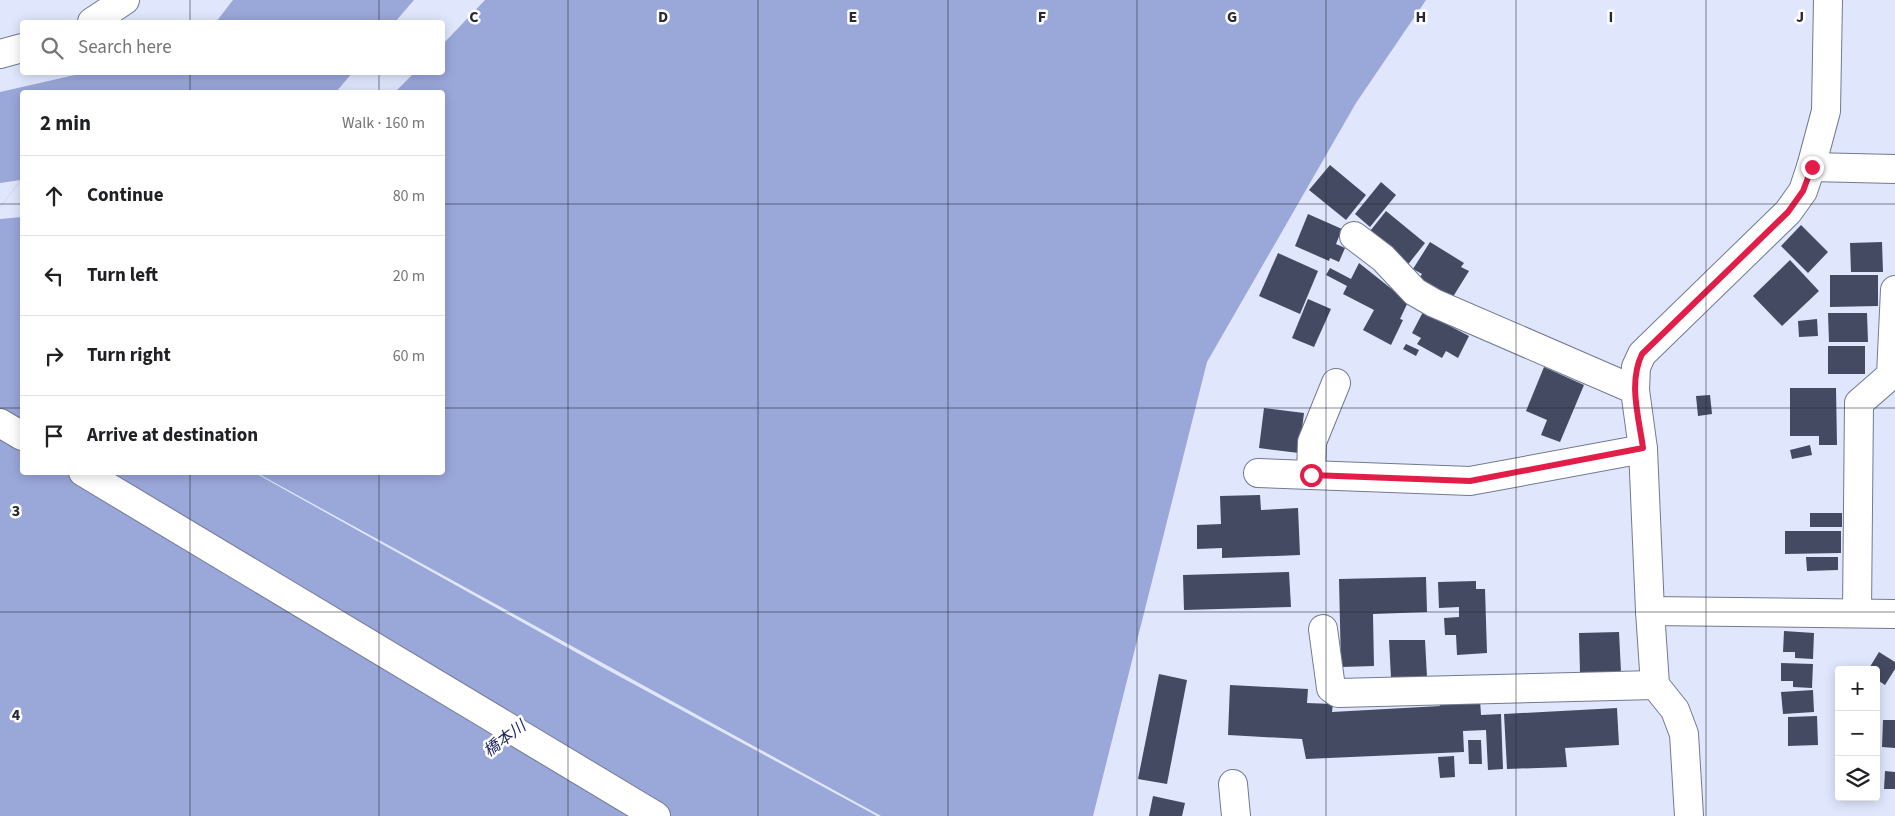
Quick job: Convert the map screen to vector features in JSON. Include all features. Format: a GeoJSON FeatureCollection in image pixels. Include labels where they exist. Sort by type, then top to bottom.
{"type":"FeatureCollection","features":[{"type":"Feature","properties":{"kind":"street"},"geometry":{"type":"LineString","coordinates":[[95,20],[125,0]]}},
{"type":"Feature","properties":{"kind":"street"},"geometry":{"type":"LineString","coordinates":[[1689,816],[1684,734],[1675,710],[1655,685],[1643,448],[1635,390],[1636,367],[1642,354],[1788,212],[1803,191],[1812,167],[1826,111],[1828,0]]}},
{"type":"Feature","properties":{"kind":"street"},"geometry":{"type":"LineString","coordinates":[[0,54],[20,49]]}},
{"type":"Feature","properties":{"kind":"street"},"geometry":{"type":"LineString","coordinates":[[1812,167],[1895,169]]}},
{"type":"Feature","properties":{"kind":"street"},"geometry":{"type":"LineString","coordinates":[[1354,236],[1383,258],[1414,292],[1434,303],[1635,390]]}},
{"type":"Feature","properties":{"kind":"street"},"geometry":{"type":"LineString","coordinates":[[1857,613],[1859,403],[1890,375],[1895,290]]}},
{"type":"Feature","properties":{"kind":"street"},"geometry":{"type":"LineString","coordinates":[[1311,475],[1312,442],[1336,383]]}},
{"type":"Feature","properties":{"kind":"street"},"geometry":{"type":"LineString","coordinates":[[0,423],[20,435]]}},
{"type":"Feature","properties":{"kind":"street"},"geometry":{"type":"LineString","coordinates":[[1258,473],[1470,481],[1643,448]]}},
{"type":"Feature","properties":{"kind":"street"},"geometry":{"type":"LineString","coordinates":[[88,475],[656,816]]}},
{"type":"Feature","properties":{"kind":"street"},"geometry":{"type":"LineString","coordinates":[[1650,611],[1895,614]]}},
{"type":"Feature","properties":{"kind":"street"},"geometry":{"type":"LineString","coordinates":[[1323,629],[1331,688],[1338,693],[1655,685]]}},
{"type":"Feature","properties":{"kind":"street"},"geometry":{"type":"LineString","coordinates":[[1233,784],[1236,816]]}},
{"type":"Feature","properties":{"kind":"water"},"geometry":{"type":"Polygon","coordinates":[[[233,0],[1426,0],[1356,103],[1207,362],[1093,816],[881,816],[261,475],[445,475],[445,90],[20,90],[20,180],[0,183],[0,92],[75,75],[445,75],[445,20],[218,20],[233,0]]]}},
{"type":"Feature","properties":{"kind":"water","name":"橋本川"},"geometry":{"type":"Polygon","coordinates":[[[20,181],[20,475],[259,475],[604,668],[877,816],[0,816],[0,207],[20,181]]]}},
{"type":"Feature","properties":{"kind":"pier"},"geometry":{"type":"Polygon","coordinates":[[[414,0],[485,0],[445,42],[445,20],[397,20],[414,0]]]}},
{"type":"Feature","properties":{"kind":"pier"},"geometry":{"type":"Polygon","coordinates":[[[350,75],[412,75],[397,90],[338,90],[350,75]]]}},
{"type":"Feature","properties":{"kind":"pier"},"geometry":{"type":"Polygon","coordinates":[[[20,182],[20,217],[0,219],[0,207],[20,182]]]}},
{"type":"Feature","properties":{"kind":"building"},"geometry":{"type":"Polygon","coordinates":[[[1330,165],[1366,195],[1346,220],[1309,190],[1330,165]]]}},
{"type":"Feature","properties":{"kind":"building"},"geometry":{"type":"Polygon","coordinates":[[[1381,182],[1396,195],[1370,227],[1355,214],[1381,182]]]}},
{"type":"Feature","properties":{"kind":"building"},"geometry":{"type":"Polygon","coordinates":[[[1386,211],[1425,243],[1406,267],[1367,235],[1386,211]]]}},
{"type":"Feature","properties":{"kind":"building"},"geometry":{"type":"Polygon","coordinates":[[[1308,214],[1342,229],[1336,244],[1345,248],[1339,262],[1330,258],[1329,261],[1295,246],[1308,214]]]}},
{"type":"Feature","properties":{"kind":"building"},"geometry":{"type":"Polygon","coordinates":[[[1801,225],[1828,252],[1808,273],[1781,246],[1801,225]]]}},
{"type":"Feature","properties":{"kind":"building"},"geometry":{"type":"Polygon","coordinates":[[[1430,242],[1464,263],[1461,267],[1469,271],[1451,300],[1418,280],[1422,274],[1413,269],[1430,242]]]}},
{"type":"Feature","properties":{"kind":"building"},"geometry":{"type":"Polygon","coordinates":[[[1882,242],[1883,272],[1851,272],[1850,243],[1882,242]]]}},
{"type":"Feature","properties":{"kind":"building"},"geometry":{"type":"Polygon","coordinates":[[[1278,253],[1318,271],[1300,314],[1259,296],[1278,253]]]}},
{"type":"Feature","properties":{"kind":"building"},"geometry":{"type":"Polygon","coordinates":[[[1790,260],[1819,291],[1782,326],[1753,296],[1790,260]]]}},
{"type":"Feature","properties":{"kind":"building"},"geometry":{"type":"Polygon","coordinates":[[[1359,263],[1408,302],[1400,319],[1403,320],[1391,345],[1363,330],[1374,310],[1343,294],[1347,286],[1326,275],[1330,268],[1351,279],[1359,263]]]}},
{"type":"Feature","properties":{"kind":"building"},"geometry":{"type":"Polygon","coordinates":[[[1830,275],[1878,275],[1878,306],[1830,307],[1830,275]]]}},
{"type":"Feature","properties":{"kind":"building"},"geometry":{"type":"Polygon","coordinates":[[[1308,299],[1331,309],[1314,347],[1292,338],[1308,299]]]}},
{"type":"Feature","properties":{"kind":"building"},"geometry":{"type":"Polygon","coordinates":[[[1423,312],[1469,336],[1458,358],[1446,351],[1442,358],[1417,344],[1421,338],[1412,333],[1423,312]]]}},
{"type":"Feature","properties":{"kind":"building"},"geometry":{"type":"Polygon","coordinates":[[[1828,313],[1867,313],[1868,342],[1829,342],[1828,313]]]}},
{"type":"Feature","properties":{"kind":"building"},"geometry":{"type":"Polygon","coordinates":[[[1817,319],[1818,336],[1799,337],[1798,321],[1817,319]]]}},
{"type":"Feature","properties":{"kind":"building"},"geometry":{"type":"Polygon","coordinates":[[[1406,344],[1419,350],[1416,356],[1403,349],[1406,344]]]}},
{"type":"Feature","properties":{"kind":"building"},"geometry":{"type":"Polygon","coordinates":[[[1828,346],[1865,346],[1865,374],[1828,374],[1828,346]]]}},
{"type":"Feature","properties":{"kind":"building"},"geometry":{"type":"Polygon","coordinates":[[[1544,367],[1584,385],[1560,442],[1541,435],[1547,420],[1526,411],[1544,367]]]}},
{"type":"Feature","properties":{"kind":"building"},"geometry":{"type":"Polygon","coordinates":[[[1790,388],[1836,388],[1837,445],[1819,445],[1819,436],[1790,436],[1790,388]]]}},
{"type":"Feature","properties":{"kind":"building"},"geometry":{"type":"Polygon","coordinates":[[[1710,395],[1712,414],[1698,416],[1696,396],[1710,395]]]}},
{"type":"Feature","properties":{"kind":"building"},"geometry":{"type":"Polygon","coordinates":[[[1264,408],[1304,413],[1299,453],[1259,448],[1264,408]]]}},
{"type":"Feature","properties":{"kind":"building"},"geometry":{"type":"Polygon","coordinates":[[[1810,445],[1812,455],[1792,459],[1790,450],[1810,445]]]}},
{"type":"Feature","properties":{"kind":"building"},"geometry":{"type":"Polygon","coordinates":[[[1260,495],[1261,510],[1298,508],[1300,555],[1222,558],[1222,548],[1197,549],[1197,525],[1221,524],[1220,496],[1260,495]]]}},
{"type":"Feature","properties":{"kind":"building"},"geometry":{"type":"Polygon","coordinates":[[[1810,513],[1842,513],[1842,527],[1810,527],[1810,513]]]}},
{"type":"Feature","properties":{"kind":"building"},"geometry":{"type":"Polygon","coordinates":[[[1785,531],[1841,531],[1841,553],[1785,554],[1785,531]]]}},
{"type":"Feature","properties":{"kind":"building"},"geometry":{"type":"Polygon","coordinates":[[[1806,557],[1838,557],[1838,570],[1807,571],[1806,557]]]}},
{"type":"Feature","properties":{"kind":"building"},"geometry":{"type":"Polygon","coordinates":[[[1289,572],[1291,607],[1184,610],[1183,575],[1289,572]]]}},
{"type":"Feature","properties":{"kind":"building"},"geometry":{"type":"Polygon","coordinates":[[[1426,577],[1427,612],[1373,614],[1374,666],[1341,667],[1339,579],[1426,577]]]}},
{"type":"Feature","properties":{"kind":"building"},"geometry":{"type":"Polygon","coordinates":[[[1476,581],[1476,589],[1485,589],[1487,653],[1457,655],[1456,635],[1445,635],[1444,618],[1459,617],[1459,607],[1439,608],[1438,582],[1476,581]]]}},
{"type":"Feature","properties":{"kind":"building"},"geometry":{"type":"Polygon","coordinates":[[[1784,631],[1814,633],[1813,659],[1795,658],[1795,652],[1783,652],[1784,631]]]}},
{"type":"Feature","properties":{"kind":"building"},"geometry":{"type":"Polygon","coordinates":[[[1619,632],[1621,672],[1580,673],[1579,633],[1619,632]]]}},
{"type":"Feature","properties":{"kind":"building"},"geometry":{"type":"Polygon","coordinates":[[[1389,640],[1425,640],[1427,677],[1391,678],[1389,640]]]}},
{"type":"Feature","properties":{"kind":"building"},"geometry":{"type":"Polygon","coordinates":[[[1879,652],[1895,662],[1895,669],[1885,685],[1880,682],[1880,666],[1870,666],[1879,652]]]}},
{"type":"Feature","properties":{"kind":"building"},"geometry":{"type":"Polygon","coordinates":[[[1781,663],[1813,664],[1812,688],[1793,687],[1793,681],[1781,681],[1781,663]]]}},
{"type":"Feature","properties":{"kind":"building"},"geometry":{"type":"Polygon","coordinates":[[[1159,674],[1187,680],[1167,784],[1138,779],[1159,674]]]}},
{"type":"Feature","properties":{"kind":"building"},"geometry":{"type":"Polygon","coordinates":[[[1230,685],[1308,689],[1307,703],[1333,704],[1332,712],[1440,706],[1439,702],[1480,700],[1481,715],[1501,714],[1503,769],[1488,770],[1486,730],[1463,731],[1464,752],[1306,759],[1302,739],[1228,735],[1230,685]]]}},
{"type":"Feature","properties":{"kind":"building"},"geometry":{"type":"Polygon","coordinates":[[[1813,690],[1814,712],[1783,714],[1781,692],[1813,690]]]}},
{"type":"Feature","properties":{"kind":"building"},"geometry":{"type":"Polygon","coordinates":[[[1617,708],[1619,745],[1565,748],[1567,767],[1507,769],[1504,714],[1617,708]]]}},
{"type":"Feature","properties":{"kind":"building"},"geometry":{"type":"Polygon","coordinates":[[[1817,716],[1818,745],[1788,746],[1788,717],[1817,716]]]}},
{"type":"Feature","properties":{"kind":"building"},"geometry":{"type":"Polygon","coordinates":[[[1883,720],[1895,720],[1895,748],[1882,747],[1883,720]]]}},
{"type":"Feature","properties":{"kind":"building"},"geometry":{"type":"Polygon","coordinates":[[[1468,740],[1481,740],[1482,764],[1469,764],[1468,740]]]}},
{"type":"Feature","properties":{"kind":"building"},"geometry":{"type":"Polygon","coordinates":[[[1454,756],[1455,777],[1440,778],[1438,757],[1454,756]]]}},
{"type":"Feature","properties":{"kind":"building"},"geometry":{"type":"Polygon","coordinates":[[[1885,771],[1895,772],[1895,789],[1884,789],[1885,771]]]}},
{"type":"Feature","properties":{"kind":"building"},"geometry":{"type":"Polygon","coordinates":[[[1153,796],[1185,803],[1182,816],[1149,816],[1153,796]]]}},
{"type":"Feature","properties":{"kind":"route"},"geometry":{"type":"LineString","coordinates":[[1311,475],[1470,481],[1643,448],[1635,390],[1636,367],[1642,354],[1788,212],[1803,191],[1812,167]]}}]}
